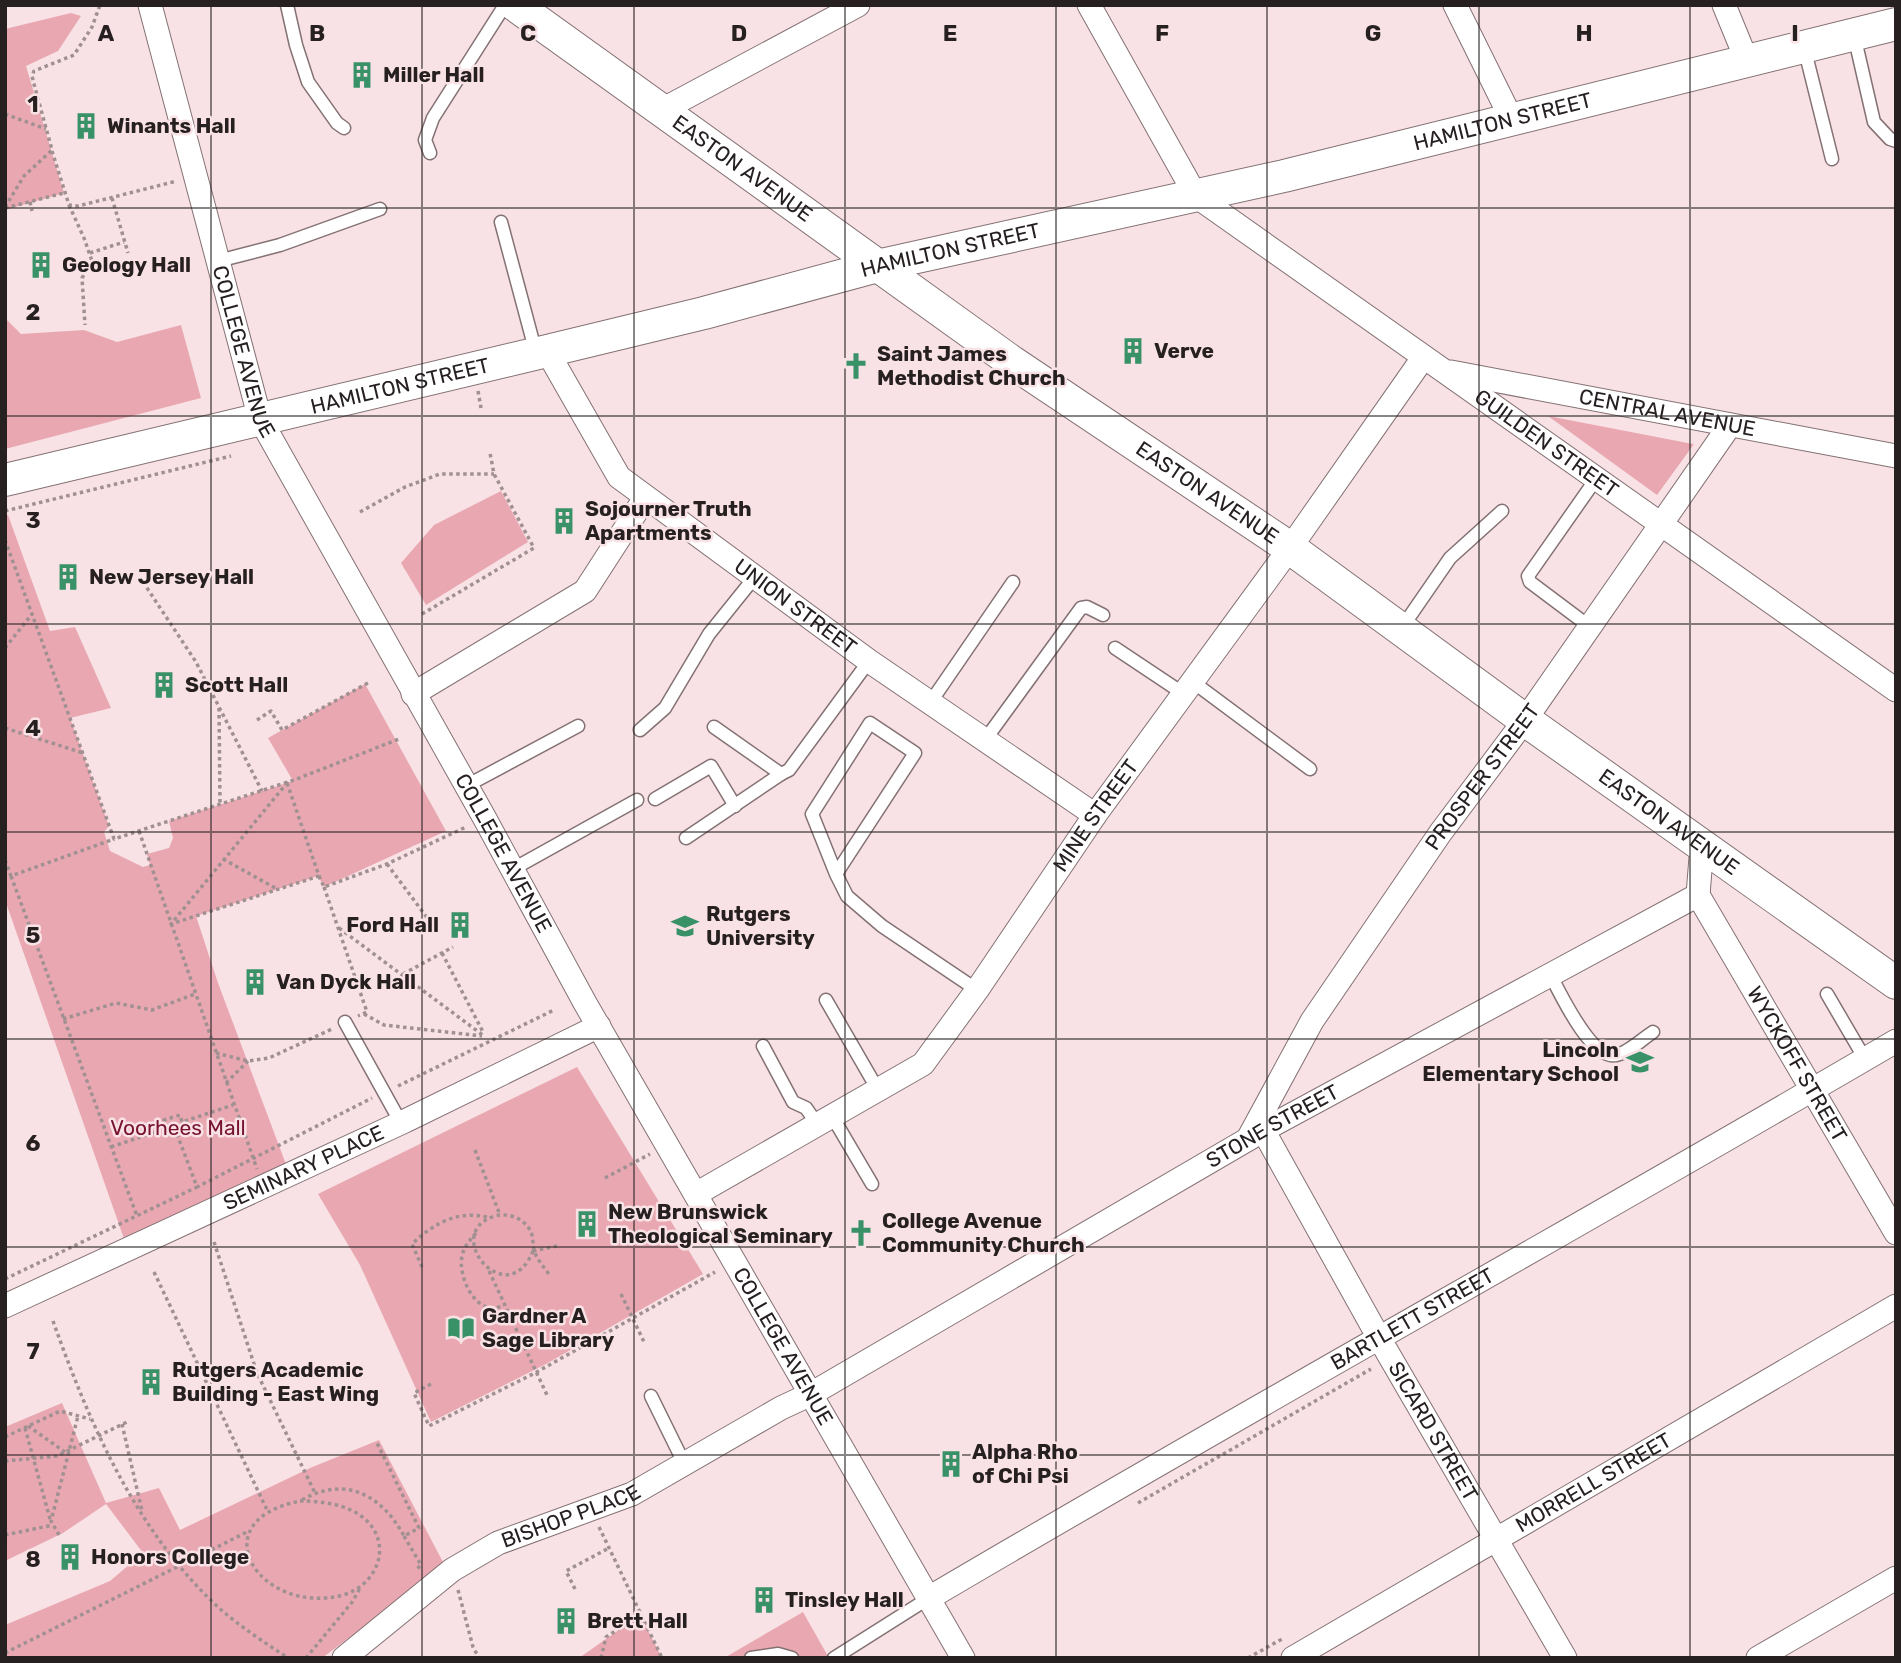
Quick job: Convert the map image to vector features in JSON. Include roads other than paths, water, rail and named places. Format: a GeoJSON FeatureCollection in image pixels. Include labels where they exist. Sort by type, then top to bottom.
{"type":"FeatureCollection","features":[{"type":"Feature","properties":{"kind":"street","name":"COLLEGE AVENUE"},"geometry":{"type":"LineString","coordinates":[[150,5],[260,419],[599,1026],[963,1658]]}},
{"type":"Feature","properties":{"kind":"street","name":"EASTON AVENUE"},"geometry":{"type":"LineString","coordinates":[[515,5],[881,265],[1012,362],[1290,548],[1525,720],[1896,983]]}},
{"type":"Feature","properties":{"kind":"street"},"geometry":{"type":"LineString","coordinates":[[662,110],[858,5]]}},
{"type":"Feature","properties":{"kind":"street"},"geometry":{"type":"LineString","coordinates":[[1089,5],[1196,195]]}},
{"type":"Feature","properties":{"kind":"street"},"geometry":{"type":"LineString","coordinates":[[1455,5],[1512,120]]}},
{"type":"Feature","properties":{"kind":"street"},"geometry":{"type":"LineString","coordinates":[[1724,5],[1747,61]]}},
{"type":"Feature","properties":{"kind":"street","name":"HAMILTON STREET"},"geometry":{"type":"LineString","coordinates":[[5,480],[704,313],[881,265],[1196,195],[1512,120],[1896,24]]}},
{"type":"Feature","properties":{"kind":"street","name":"GUILDEN STREET"},"geometry":{"type":"LineString","coordinates":[[1196,195],[1896,690]]}},
{"type":"Feature","properties":{"kind":"street","name":"UNION STREET"},"geometry":{"type":"LineString","coordinates":[[541,353],[619,477],[869,661],[1095,815]]}},
{"type":"Feature","properties":{"kind":"street","name":"CENTRAL AVENUE"},"geometry":{"type":"LineString","coordinates":[[1432,364],[1896,456]]}},
{"type":"Feature","properties":{"kind":"street","name":"MINE STREET"},"geometry":{"type":"LineString","coordinates":[[696,1194],[923,1064],[1095,815],[1290,548],[1432,364]]}},
{"type":"Feature","properties":{"kind":"street","name":"PROSPER STREET"},"geometry":{"type":"LineString","coordinates":[[1256,1134],[1312,1021],[1441,832],[1525,720],[1730,425]]}},
{"type":"Feature","properties":{"kind":"street"},"geometry":{"type":"LineString","coordinates":[[414,694],[585,592],[645,498]]}},
{"type":"Feature","properties":{"kind":"street"},"geometry":{"type":"LineString","coordinates":[[1698,895],[1702,845]]}},
{"type":"Feature","properties":{"kind":"street","name":"STONE STREET"},"geometry":{"type":"LineString","coordinates":[[811,1394],[1256,1134],[1698,895]]}},
{"type":"Feature","properties":{"kind":"street","name":"WYCKOFF STREET"},"geometry":{"type":"LineString","coordinates":[[1698,895],[1896,1233]]}},
{"type":"Feature","properties":{"kind":"street","name":"SEMINARY PLACE"},"geometry":{"type":"LineString","coordinates":[[5,1306],[401,1123],[599,1026]]}},
{"type":"Feature","properties":{"kind":"street","name":"BARTLETT STREET"},"geometry":{"type":"LineString","coordinates":[[929,1598],[1099,1497],[1247,1415],[1896,1041]]}},
{"type":"Feature","properties":{"kind":"street","name":"SICARD STREET"},"geometry":{"type":"LineString","coordinates":[[1256,1134],[1379,1338],[1565,1658]]}},
{"type":"Feature","properties":{"kind":"street","name":"MORRELL STREET"},"geometry":{"type":"LineString","coordinates":[[1293,1658],[1896,1306]]}},
{"type":"Feature","properties":{"kind":"street","name":"BISHOP PLACE"},"geometry":{"type":"LineString","coordinates":[[344,1658],[452,1570],[498,1544],[632,1494],[811,1394]]}},
{"type":"Feature","properties":{"kind":"street"},"geometry":{"type":"LineString","coordinates":[[1758,1658],[1896,1578]]}},
{"type":"Feature","properties":{"kind":"lane"},"geometry":{"type":"LineString","coordinates":[[287,5],[308,82],[337,123],[344,128]]}},
{"type":"Feature","properties":{"kind":"lane"},"geometry":{"type":"LineString","coordinates":[[430,153],[425,139],[433,118],[505,5]]}},
{"type":"Feature","properties":{"kind":"lane"},"geometry":{"type":"LineString","coordinates":[[1853,34],[1874,122],[1890,139],[1896,141]]}},
{"type":"Feature","properties":{"kind":"lane"},"geometry":{"type":"LineString","coordinates":[[1804,47],[1832,159]]}},
{"type":"Feature","properties":{"kind":"lane"},"geometry":{"type":"LineString","coordinates":[[218,261],[280,245],[380,209]]}},
{"type":"Feature","properties":{"kind":"lane"},"geometry":{"type":"LineString","coordinates":[[501,222],[541,353]]}},
{"type":"Feature","properties":{"kind":"lane"},"geometry":{"type":"LineString","coordinates":[[1590,627],[1530,582],[1528,576],[1596,479]]}},
{"type":"Feature","properties":{"kind":"lane"},"geometry":{"type":"LineString","coordinates":[[1400,629],[1450,558],[1502,511]]}},
{"type":"Feature","properties":{"kind":"lane"},"geometry":{"type":"LineString","coordinates":[[640,730],[666,708],[709,634],[754,578]]}},
{"type":"Feature","properties":{"kind":"lane"},"geometry":{"type":"LineString","coordinates":[[930,703],[1013,582]]}},
{"type":"Feature","properties":{"kind":"lane"},"geometry":{"type":"LineString","coordinates":[[985,740],[1080,608],[1087,607],[1103,615]]}},
{"type":"Feature","properties":{"kind":"lane"},"geometry":{"type":"LineString","coordinates":[[1115,648],[1188,688],[1310,769]]}},
{"type":"Feature","properties":{"kind":"lane"},"geometry":{"type":"LineString","coordinates":[[686,838],[789,770],[869,661]]}},
{"type":"Feature","properties":{"kind":"lane"},"geometry":{"type":"LineString","coordinates":[[836,874],[915,753],[870,723],[812,814],[836,874],[847,896],[882,926],[976,990]]}},
{"type":"Feature","properties":{"kind":"lane"},"geometry":{"type":"LineString","coordinates":[[466,786],[578,726]]}},
{"type":"Feature","properties":{"kind":"lane"},"geometry":{"type":"LineString","coordinates":[[714,727],[781,774]]}},
{"type":"Feature","properties":{"kind":"lane"},"geometry":{"type":"LineString","coordinates":[[655,799],[711,766],[735,806]]}},
{"type":"Feature","properties":{"kind":"lane"},"geometry":{"type":"LineString","coordinates":[[513,869],[637,800]]}},
{"type":"Feature","properties":{"kind":"lane"},"geometry":{"type":"LineString","coordinates":[[1550,974],[1576,1021],[1594,1045],[1606,1055],[1617,1055],[1653,1032]]}},
{"type":"Feature","properties":{"kind":"lane"},"geometry":{"type":"LineString","coordinates":[[1827,994],[1865,1059]]}},
{"type":"Feature","properties":{"kind":"lane"},"geometry":{"type":"LineString","coordinates":[[826,1000],[878,1090]]}},
{"type":"Feature","properties":{"kind":"lane"},"geometry":{"type":"LineString","coordinates":[[345,1023],[401,1123]]}},
{"type":"Feature","properties":{"kind":"lane"},"geometry":{"type":"LineString","coordinates":[[763,1046],[793,1102],[825,1120],[872,1184]]}},
{"type":"Feature","properties":{"kind":"lane"},"geometry":{"type":"LineString","coordinates":[[651,1396],[684,1463]]}},
{"type":"Feature","properties":{"kind":"lane"},"geometry":{"type":"LineString","coordinates":[[834,1658],[929,1598]]}},
{"type":"Feature","properties":{"kind":"lane"},"geometry":{"type":"LineString","coordinates":[[751,1658],[778,1654],[792,1658]]}},
{"type":"Feature","properties":{"kind":"place","name":"Miller Hall"},"geometry":{"type":"Point","coordinates":[362,75]}},
{"type":"Feature","properties":{"kind":"place","name":"Winants Hall"},"geometry":{"type":"Point","coordinates":[86,126]}},
{"type":"Feature","properties":{"kind":"place","name":"Geology Hall"},"geometry":{"type":"Point","coordinates":[41,265]}},
{"type":"Feature","properties":{"kind":"place","name":"Verve"},"geometry":{"type":"Point","coordinates":[1133,351]}},
{"type":"Feature","properties":{"kind":"place","name":"Saint James Methodist Church"},"geometry":{"type":"Point","coordinates":[856,366]}},
{"type":"Feature","properties":{"kind":"place","name":"Sojourner Truth Apartments"},"geometry":{"type":"Point","coordinates":[564,521]}},
{"type":"Feature","properties":{"kind":"place","name":"New Jersey Hall"},"geometry":{"type":"Point","coordinates":[68,577]}},
{"type":"Feature","properties":{"kind":"place","name":"Scott Hall"},"geometry":{"type":"Point","coordinates":[164,685]}},
{"type":"Feature","properties":{"kind":"place","name":"Ford Hall"},"geometry":{"type":"Point","coordinates":[460,925]}},
{"type":"Feature","properties":{"kind":"place","name":"Rutgers University"},"geometry":{"type":"Point","coordinates":[685,926]}},
{"type":"Feature","properties":{"kind":"place","name":"Van Dyck Hall"},"geometry":{"type":"Point","coordinates":[255,982]}},
{"type":"Feature","properties":{"kind":"place","name":"Lincoln Elementary School"},"geometry":{"type":"Point","coordinates":[1640,1062]}},
{"type":"Feature","properties":{"kind":"place","name":"New Brunswick Theological Seminary"},"geometry":{"type":"Point","coordinates":[587,1224]}},
{"type":"Feature","properties":{"kind":"place","name":"College Avenue Community Church"},"geometry":{"type":"Point","coordinates":[861,1233]}},
{"type":"Feature","properties":{"kind":"place","name":"Gardner A Sage Library"},"geometry":{"type":"Point","coordinates":[461,1328]}},
{"type":"Feature","properties":{"kind":"place","name":"Rutgers Academic Building - East Wing"},"geometry":{"type":"Point","coordinates":[151,1382]}},
{"type":"Feature","properties":{"kind":"place","name":"Alpha Rho of Chi Psi"},"geometry":{"type":"Point","coordinates":[951,1464]}},
{"type":"Feature","properties":{"kind":"place","name":"Honors College"},"geometry":{"type":"Point","coordinates":[70,1557]}},
{"type":"Feature","properties":{"kind":"place","name":"Tinsley Hall"},"geometry":{"type":"Point","coordinates":[764,1600]}},
{"type":"Feature","properties":{"kind":"place","name":"Brett Hall"},"geometry":{"type":"Point","coordinates":[566,1621]}},
{"type":"Feature","properties":{"kind":"park label","name":"Voorhees Mall"},"geometry":{"type":"Point","coordinates":[178,1128]}}]}
